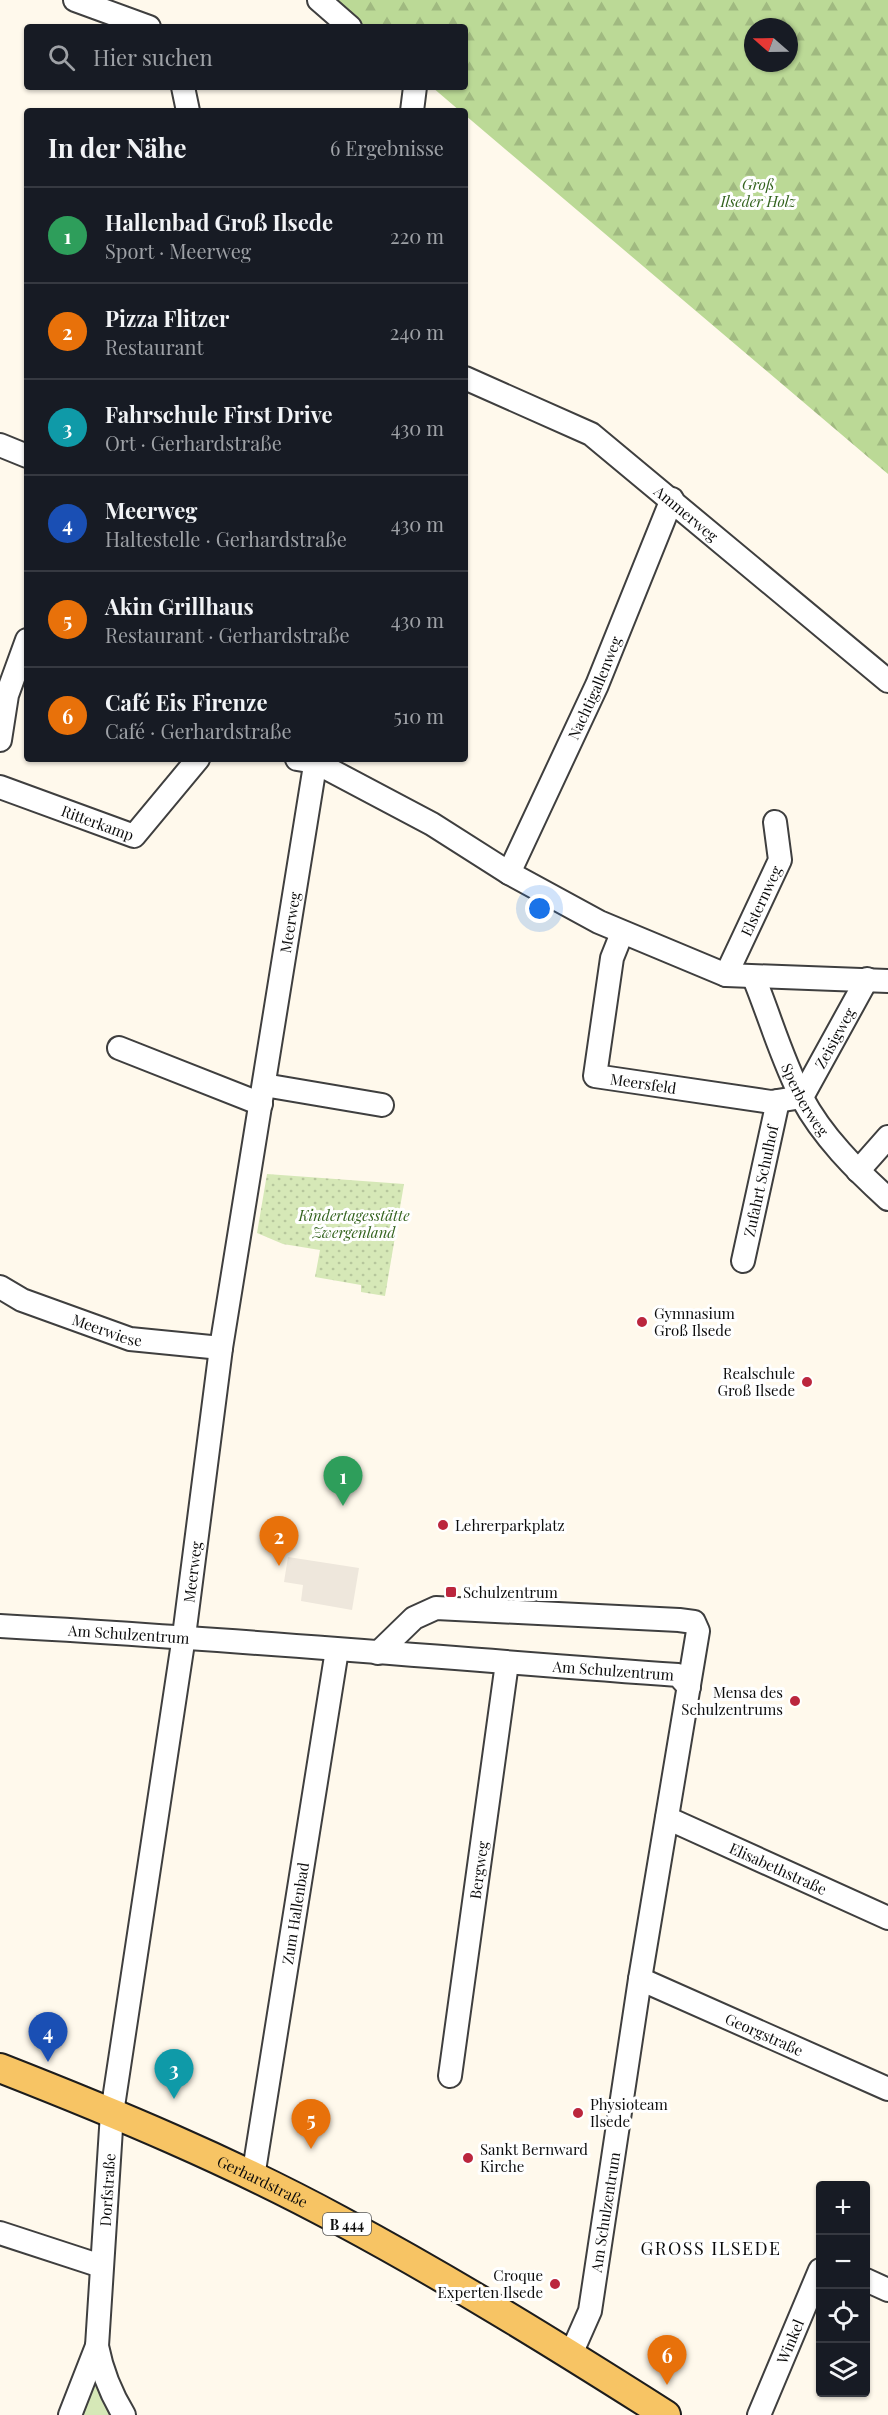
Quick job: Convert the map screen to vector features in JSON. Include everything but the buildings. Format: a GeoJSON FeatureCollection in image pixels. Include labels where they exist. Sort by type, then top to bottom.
{"type":"FeatureCollection","features":[{"type":"Feature","properties":{"kind":"main road","name":"Gerhardstraße"},"geometry":{"type":"LineString","coordinates":[[0,2068],[112,2113],[253,2177],[339,2220],[572,2354],[666,2415]]}},
{"type":"Feature","properties":{"kind":"street"},"geometry":{"type":"LineString","coordinates":[[75,0],[141,24]]}},
{"type":"Feature","properties":{"kind":"street"},"geometry":{"type":"LineString","coordinates":[[319,0],[347,24]]}},
{"type":"Feature","properties":{"kind":"street"},"geometry":{"type":"LineString","coordinates":[[184,90],[187,108]]}},
{"type":"Feature","properties":{"kind":"street"},"geometry":{"type":"LineString","coordinates":[[412,108],[414,90]]}},
{"type":"Feature","properties":{"kind":"street","name":"Ammerweg"},"geometry":{"type":"LineString","coordinates":[[468,379],[591,434],[672,499],[888,681]]}},
{"type":"Feature","properties":{"kind":"street"},"geometry":{"type":"LineString","coordinates":[[0,445],[24,455]]}},
{"type":"Feature","properties":{"kind":"street","name":"Nachtigallenweg"},"geometry":{"type":"LineString","coordinates":[[509,873],[597,685],[672,499]]}},
{"type":"Feature","properties":{"kind":"street"},"geometry":{"type":"LineString","coordinates":[[0,740],[3,694],[24,647]]}},
{"type":"Feature","properties":{"kind":"street","name":"Ritterkamp"},"geometry":{"type":"LineString","coordinates":[[0,787],[134,836],[196,762]]}},
{"type":"Feature","properties":{"kind":"street","name":"Meerweg"},"geometry":{"type":"LineString","coordinates":[[112,2113],[184,1636],[221,1348],[262,1094],[309,762]]}},
{"type":"Feature","properties":{"kind":"street"},"geometry":{"type":"LineString","coordinates":[[313,762],[432,824],[509,873],[621,933],[726,975],[754,978],[878,980]]}},
{"type":"Feature","properties":{"kind":"street","name":"Elsternweg"},"geometry":{"type":"LineString","coordinates":[[726,975],[780,860],[775,822]]}},
{"type":"Feature","properties":{"kind":"street","name":"Meersfeld"},"geometry":{"type":"LineString","coordinates":[[621,933],[612,958],[595,1076],[778,1101],[802,1097]]}},
{"type":"Feature","properties":{"kind":"street","name":"Sperberweg"},"geometry":{"type":"LineString","coordinates":[[754,978],[802,1097],[816,1119],[858,1170],[888,1199]]}},
{"type":"Feature","properties":{"kind":"street","name":"Zeisigweg"},"geometry":{"type":"LineString","coordinates":[[802,1097],[878,980]]}},
{"type":"Feature","properties":{"kind":"street"},"geometry":{"type":"LineString","coordinates":[[119,1048],[262,1094],[382,1105]]}},
{"type":"Feature","properties":{"kind":"street","name":"Zufahrt Schulhof"},"geometry":{"type":"LineString","coordinates":[[742,1261],[778,1101]]}},
{"type":"Feature","properties":{"kind":"street"},"geometry":{"type":"LineString","coordinates":[[858,1170],[888,1137]]}},
{"type":"Feature","properties":{"kind":"street","name":"Meerwiese"},"geometry":{"type":"LineString","coordinates":[[0,1287],[22,1300],[130,1339],[221,1348]]}},
{"type":"Feature","properties":{"kind":"street"},"geometry":{"type":"LineString","coordinates":[[378,1653],[414,1618],[436,1608],[680,1620],[694,1622],[698,1631],[689,1687]]}},
{"type":"Feature","properties":{"kind":"street","name":"Am Schulzentrum"},"geometry":{"type":"LineString","coordinates":[[0,1626],[184,1636],[337,1650],[678,1675],[689,1687],[640,1979],[590,2311],[572,2354]]}},
{"type":"Feature","properties":{"kind":"street","name":"Zum Hallenbad"},"geometry":{"type":"LineString","coordinates":[[253,2177],[337,1650]]}},
{"type":"Feature","properties":{"kind":"street","name":"Bergweg"},"geometry":{"type":"LineString","coordinates":[[450,2076],[507,1663]]}},
{"type":"Feature","properties":{"kind":"street","name":"Elisabethstraße"},"geometry":{"type":"LineString","coordinates":[[666,1818],[888,1918]]}},
{"type":"Feature","properties":{"kind":"street","name":"Georgstraße"},"geometry":{"type":"LineString","coordinates":[[640,1979],[888,2089]]}},
{"type":"Feature","properties":{"kind":"street","name":"Dorfstraße"},"geometry":{"type":"LineString","coordinates":[[112,2113],[101,2266],[98,2346],[105,2380],[124,2415]]}},
{"type":"Feature","properties":{"kind":"street"},"geometry":{"type":"LineString","coordinates":[[0,2233],[101,2266]]}},
{"type":"Feature","properties":{"kind":"street","name":"Winkel"},"geometry":{"type":"LineString","coordinates":[[759,2415],[816,2280]]}},
{"type":"Feature","properties":{"kind":"street"},"geometry":{"type":"LineString","coordinates":[[870,2282],[888,2290]]}},
{"type":"Feature","properties":{"kind":"street"},"geometry":{"type":"LineString","coordinates":[[70,2415],[98,2346]]}},
{"type":"Feature","properties":{"kind":"green space","name":"Groß Ilseder Holz"},"geometry":{"type":"Polygon","coordinates":[[[330,0],[888,0],[888,474],[468,118],[468,108],[456,108],[436,90],[468,90],[468,24],[358,24],[330,0]]]}},
{"type":"Feature","properties":{"kind":"green space","name":"Kindertagesstätte Zwergenland"},"geometry":{"type":"Polygon","coordinates":[[[267,1174],[404,1184],[385,1296],[361,1292],[361,1285],[315,1277],[320,1250],[283,1244],[257,1233],[267,1174]]]}},
{"type":"Feature","properties":{"kind":"green space"},"geometry":{"type":"Polygon","coordinates":[[[94,2384],[97,2385],[114,2415],[80,2415],[94,2384]]]}},
{"type":"Feature","properties":{"kind":"shaded area"},"geometry":{"type":"Polygon","coordinates":[[[288,1557],[359,1568],[352,1610],[301,1601],[303,1585],[284,1582],[288,1557]]]}},
{"type":"Feature","properties":{"kind":"place","name":"Gymnasium Groß Ilsede"},"geometry":{"type":"Point","coordinates":[642,1322]}},
{"type":"Feature","properties":{"kind":"place","name":"Realschule Groß Ilsede"},"geometry":{"type":"Point","coordinates":[807,1382]}},
{"type":"Feature","properties":{"kind":"place","name":"Hallenbad Groß Ilsede"},"geometry":{"type":"Point","coordinates":[343,1506]}},
{"type":"Feature","properties":{"kind":"place","name":"Lehrerparkplatz"},"geometry":{"type":"Point","coordinates":[443,1525]}},
{"type":"Feature","properties":{"kind":"place","name":"Pizza Flitzer"},"geometry":{"type":"Point","coordinates":[279,1566]}},
{"type":"Feature","properties":{"kind":"place","name":"Schulzentrum"},"geometry":{"type":"Point","coordinates":[451,1592]}},
{"type":"Feature","properties":{"kind":"place","name":"Mensa des Schulzentrums"},"geometry":{"type":"Point","coordinates":[795,1701]}},
{"type":"Feature","properties":{"kind":"place","name":"Meerweg"},"geometry":{"type":"Point","coordinates":[48,2062]}},
{"type":"Feature","properties":{"kind":"place","name":"Fahrschule First Drive"},"geometry":{"type":"Point","coordinates":[174,2099]}},
{"type":"Feature","properties":{"kind":"place","name":"Physioteam Ilsede"},"geometry":{"type":"Point","coordinates":[578,2113]}},
{"type":"Feature","properties":{"kind":"place","name":"Akin Grillhaus"},"geometry":{"type":"Point","coordinates":[311,2149]}},
{"type":"Feature","properties":{"kind":"place","name":"Sankt Bernward Kirche"},"geometry":{"type":"Point","coordinates":[468,2158]}},
{"type":"Feature","properties":{"kind":"place","name":"Croque Experten Ilsede"},"geometry":{"type":"Point","coordinates":[555,2284]}},
{"type":"Feature","properties":{"kind":"place","name":"Café Eis Firenze"},"geometry":{"type":"Point","coordinates":[667,2385]}},
{"type":"Feature","properties":{"kind":"district","name":"GROSS ILSEDE"},"geometry":{"type":"Point","coordinates":[711,2248]}}]}
